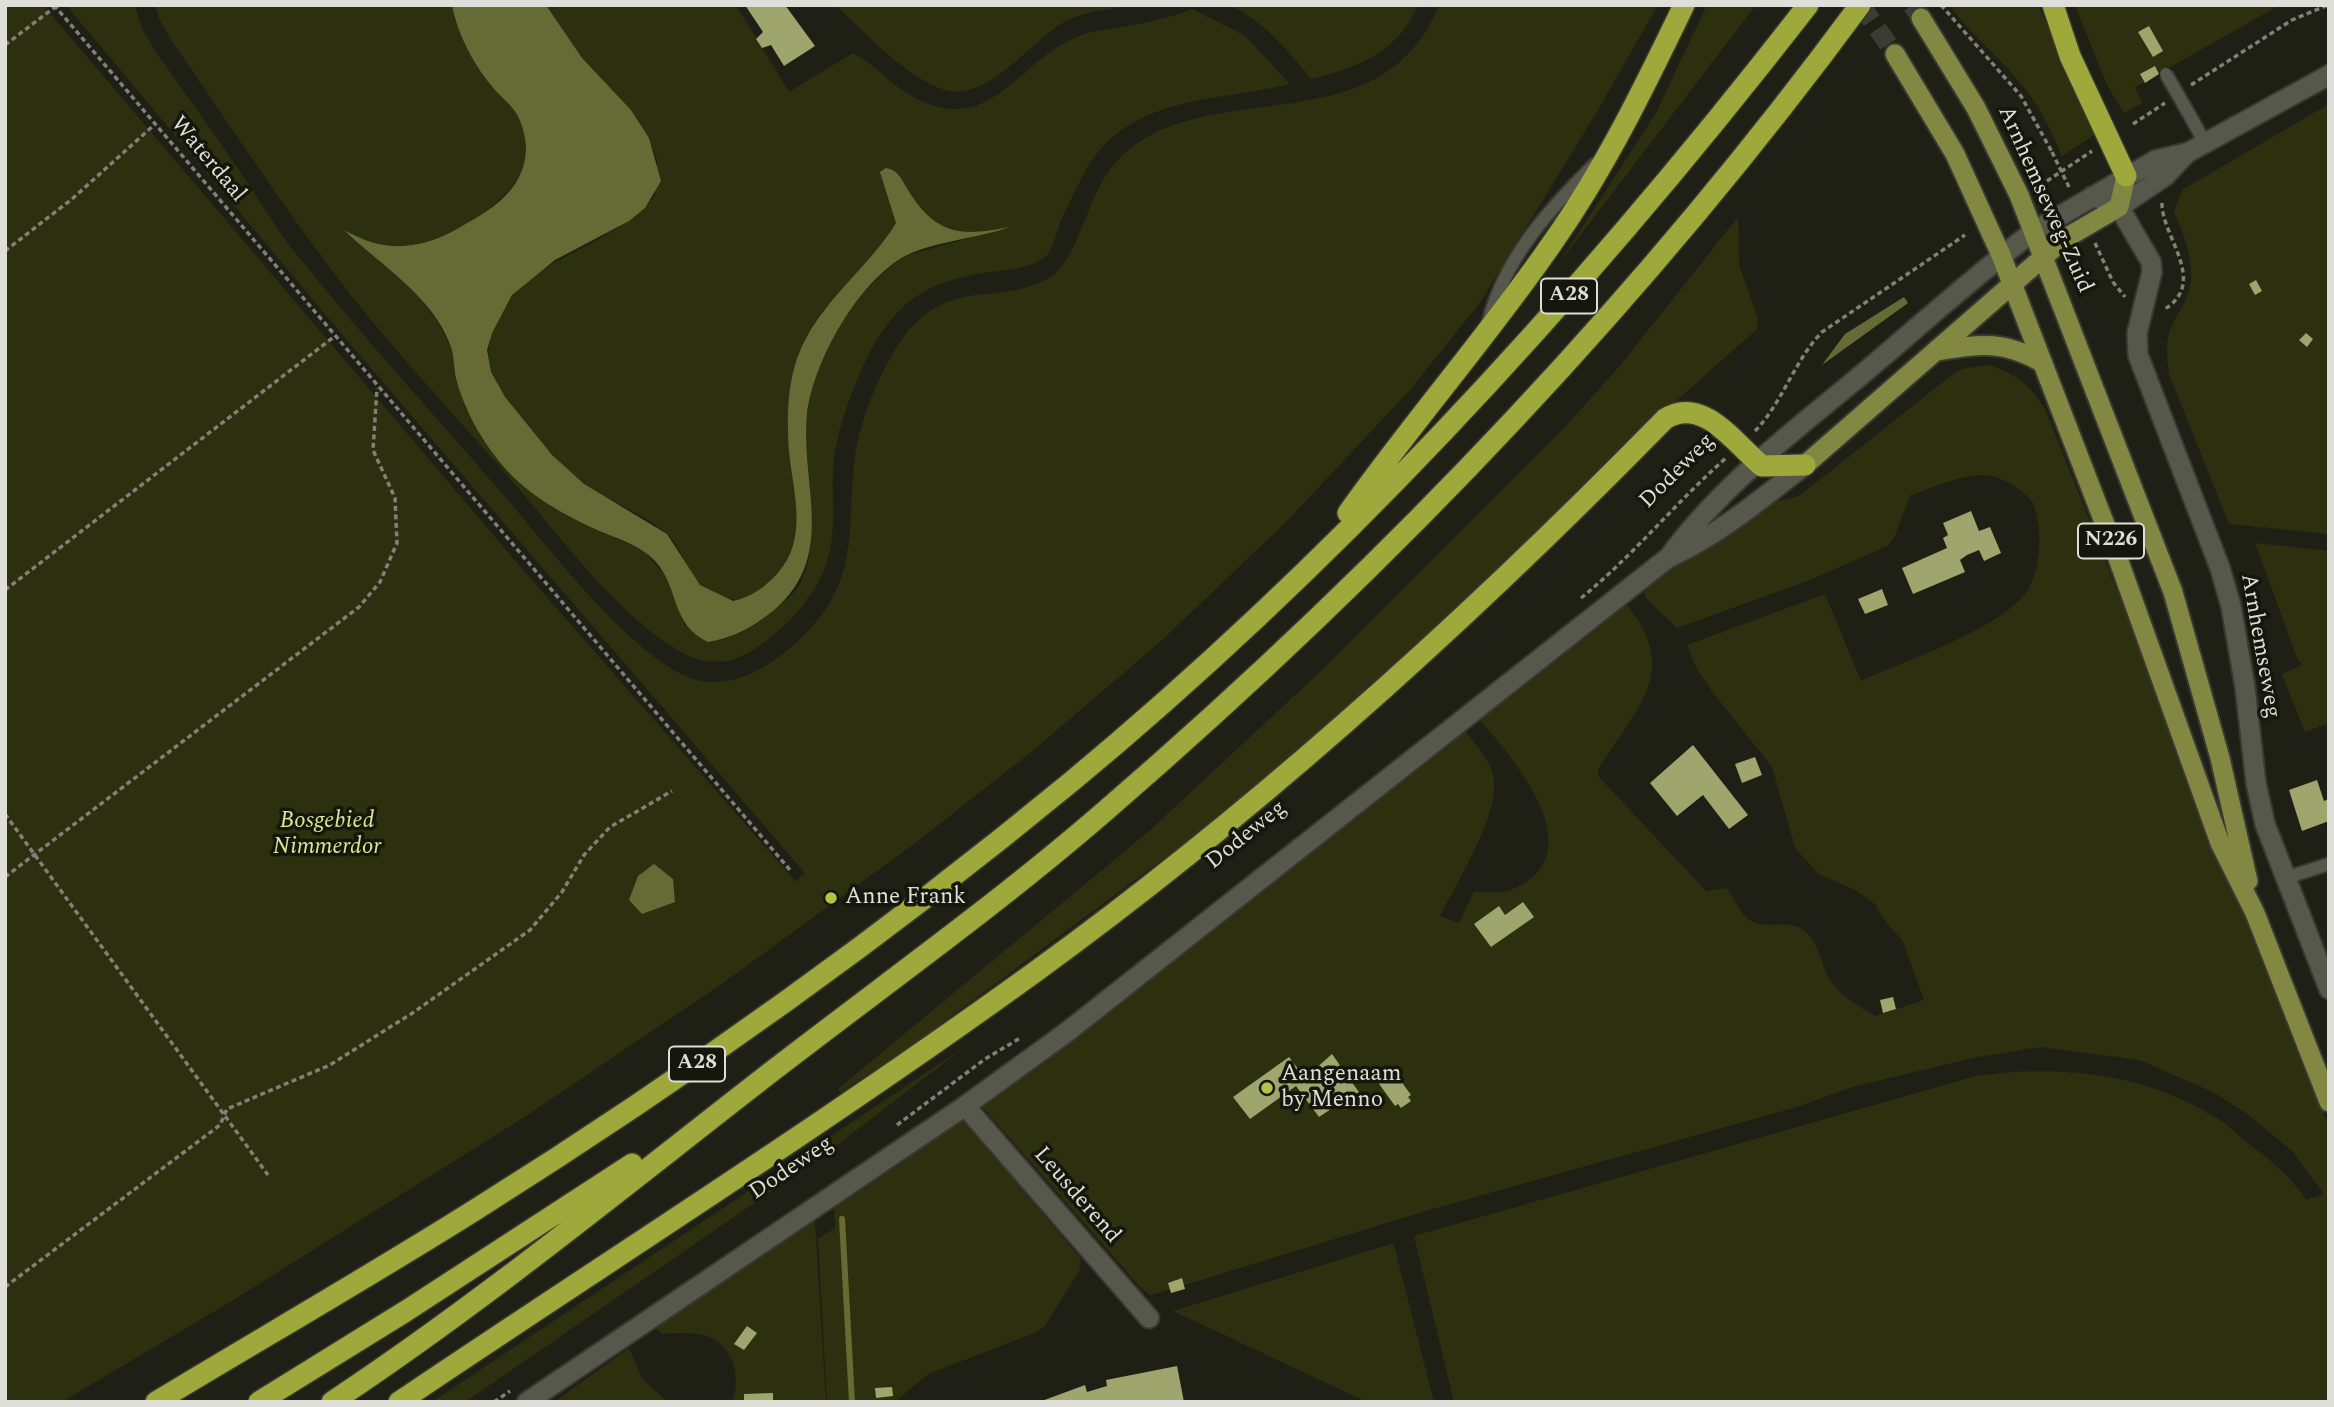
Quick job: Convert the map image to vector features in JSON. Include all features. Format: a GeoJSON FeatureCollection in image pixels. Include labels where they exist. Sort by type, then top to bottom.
{"type":"FeatureCollection","features":[{"type":"Feature","properties":{"kind":"highway","name":"A28"},"geometry":{"type":"LineString","coordinates":[[1308,568],[1406,432],[1486,334],[1555,240],[1611,149],[1684,5]]}},
{"type":"Feature","properties":{"kind":"highway","name":"A28"},"geometry":{"type":"LineString","coordinates":[[156,1402],[475,1210],[762,1020],[905,914],[1072,782],[1308,568],[1471,405],[1603,258],[1712,129],[1808,5]]}},
{"type":"Feature","properties":{"kind":"highway","name":"A28"},"geometry":{"type":"LineString","coordinates":[[332,1402],[425,1340],[798,1051],[917,963],[1101,815],[1342,596],[1457,480],[1622,300],[1739,161],[1860,5]]}},
{"type":"Feature","properties":{"kind":"highway"},"geometry":{"type":"LineString","coordinates":[[2053,5],[2070,57],[2126,176]]}},
{"type":"Feature","properties":{"kind":"highway"},"geometry":{"type":"LineString","coordinates":[[399,1402],[894,1070],[1036,971],[1152,882],[1279,781],[1348,721],[1576,509],[1665,419],[1684,412],[1700,414],[1758,462],[1768,467],[1805,465]]}},
{"type":"Feature","properties":{"kind":"highway","name":"A28"},"geometry":{"type":"LineString","coordinates":[[259,1402],[406,1311],[685,1130],[798,1051]]}},
{"type":"Feature","properties":{"kind":"main road","name":"Arnhemseweg-Zuid"},"geometry":{"type":"LineString","coordinates":[[1921,18],[1976,108],[2034,231],[2105,411],[2185,627],[2220,758],[2255,913]]}},
{"type":"Feature","properties":{"kind":"main road","name":"N226"},"geometry":{"type":"LineString","coordinates":[[1895,54],[1955,154],[2001,255],[2220,843],[2255,913],[2329,1102]]}},
{"type":"Feature","properties":{"kind":"main road"},"geometry":{"type":"LineString","coordinates":[[2119,207],[2126,176]]}},
{"type":"Feature","properties":{"kind":"main road","name":"Dodeweg"},"geometry":{"type":"LineString","coordinates":[[1805,465],[2064,239],[2119,207]]}},
{"type":"Feature","properties":{"kind":"main road"},"geometry":{"type":"LineString","coordinates":[[1937,351],[1996,344],[2017,350],[2043,363]]}},
{"type":"Feature","properties":{"kind":"street"},"geometry":{"type":"LineString","coordinates":[[2093,196],[2119,207],[2165,176],[2196,148],[2329,75]]}},
{"type":"Feature","properties":{"kind":"street","name":"Dodeweg"},"geometry":{"type":"LineString","coordinates":[[1669,557],[1689,529],[1758,462],[2001,255],[2034,231],[2155,160],[2196,148]]}},
{"type":"Feature","properties":{"kind":"street","name":"Arnhemseweg"},"geometry":{"type":"LineString","coordinates":[[2119,207],[2151,262],[2152,272],[2137,333],[2138,355],[2220,568],[2231,606],[2245,687],[2256,783],[2265,824],[2329,989]]}},
{"type":"Feature","properties":{"kind":"street","name":"Dodeweg"},"geometry":{"type":"LineString","coordinates":[[522,1394],[965,1106],[1138,979],[1669,557],[1701,543],[1805,465]]}},
{"type":"Feature","properties":{"kind":"street","name":"Leusderend"},"geometry":{"type":"LineString","coordinates":[[965,1106],[1149,1318]]}},
{"type":"Feature","properties":{"kind":"lane"},"geometry":{"type":"LineString","coordinates":[[2164,70],[2189,114],[2196,148]]}},
{"type":"Feature","properties":{"kind":"lane"},"geometry":{"type":"LineString","coordinates":[[2285,878],[2329,864]]}},
{"type":"Feature","properties":{"kind":"path","name":"Arnhemseweg-Zuid"},"geometry":{"type":"LineString","coordinates":[[1941,5],[2021,96],[2068,187]]}},
{"type":"Feature","properties":{"kind":"path"},"geometry":{"type":"LineString","coordinates":[[2191,86],[2292,20],[2328,5]]}},
{"type":"Feature","properties":{"kind":"path"},"geometry":{"type":"LineString","coordinates":[[5,45],[54,6]]}},
{"type":"Feature","properties":{"kind":"path","name":"Waterdaal"},"geometry":{"type":"LineString","coordinates":[[54,6],[790,870]]}},
{"type":"Feature","properties":{"kind":"path"},"geometry":{"type":"LineString","coordinates":[[2133,124],[2168,101]]}},
{"type":"Feature","properties":{"kind":"path"},"geometry":{"type":"LineString","coordinates":[[5,251],[72,199],[155,125]]}},
{"type":"Feature","properties":{"kind":"path"},"geometry":{"type":"LineString","coordinates":[[2047,181],[2096,148]]}},
{"type":"Feature","properties":{"kind":"path"},"geometry":{"type":"LineString","coordinates":[[2099,253],[2123,295],[2154,313],[2169,307],[2182,282],[2179,250],[2163,216],[2165,193]]}},
{"type":"Feature","properties":{"kind":"path","name":"Dodeweg"},"geometry":{"type":"LineString","coordinates":[[1577,601],[1620,566],[1677,502],[1739,447],[1769,415],[1808,348],[1822,332],[1965,235]]}},
{"type":"Feature","properties":{"kind":"path"},"geometry":{"type":"LineString","coordinates":[[5,590],[335,336]]}},
{"type":"Feature","properties":{"kind":"path"},"geometry":{"type":"LineString","coordinates":[[5,877],[359,607],[380,582],[397,543],[395,498],[373,450],[377,386]]}},
{"type":"Feature","properties":{"kind":"path"},"geometry":{"type":"LineString","coordinates":[[5,1287],[220,1125],[227,1109],[330,1065],[414,1012],[530,930],[562,892],[584,855],[610,827],[673,791]]}},
{"type":"Feature","properties":{"kind":"path"},"geometry":{"type":"LineString","coordinates":[[5,814],[268,1175]]}},
{"type":"Feature","properties":{"kind":"path"},"geometry":{"type":"LineString","coordinates":[[894,1128],[985,1059],[1032,1031]]}},
{"type":"Feature","properties":{"kind":"path"},"geometry":{"type":"LineString","coordinates":[[494,1402],[522,1394]]}},
{"type":"Feature","properties":{"kind":"green space","name":"Bosgebied Nimmerdor"},"geometry":{"type":"Polygon","coordinates":[[[5,5],[43,5],[524,571],[795,881],[805,873],[345,338],[66,5],[135,5],[141,27],[156,52],[286,240],[352,322],[570,574],[622,629],[673,670],[697,680],[712,682],[740,678],[780,656],[820,617],[833,597],[847,557],[854,465],[860,433],[878,382],[903,338],[921,318],[939,306],[975,295],[1032,286],[1052,276],[1068,258],[1107,174],[1141,141],[1184,122],[1328,96],[1372,80],[1410,52],[1439,5],[1607,5],[1609,8],[1611,5],[1658,5],[1595,115],[1479,304],[1409,391],[1285,523],[1160,642],[1030,753],[910,847],[723,983],[526,1116],[235,1299],[62,1402],[5,1402],[5,5]]]}},
{"type":"Feature","properties":{"kind":"green space"},"geometry":{"type":"Polygon","coordinates":[[[155,5],[452,5],[472,58],[513,109],[523,126],[528,143],[527,159],[521,174],[500,200],[486,211],[433,240],[407,247],[380,246],[347,233],[414,291],[436,319],[451,347],[465,408],[503,466],[563,513],[643,550],[664,574],[685,626],[775,605],[783,602],[796,590],[805,572],[812,529],[806,438],[808,408],[814,378],[833,337],[860,297],[892,265],[908,255],[994,231],[959,231],[935,222],[916,202],[898,173],[894,212],[896,223],[817,321],[797,358],[796,529],[792,554],[777,575],[751,596],[738,600],[713,593],[695,579],[668,535],[650,521],[586,486],[561,465],[519,417],[491,372],[488,354],[491,336],[503,309],[520,288],[541,271],[613,231],[636,215],[655,195],[657,160],[649,138],[631,110],[582,58],[546,5],[736,5],[789,92],[853,53],[908,94],[936,106],[960,109],[981,104],[1000,93],[1056,48],[1079,36],[1162,19],[1192,9],[1244,35],[1290,84],[1178,105],[1127,126],[1106,144],[1087,168],[1047,255],[1024,267],[976,274],[939,284],[909,302],[883,331],[871,350],[844,417],[834,458],[829,556],[814,590],[791,619],[763,643],[734,659],[711,661],[689,656],[666,643],[621,605],[389,342],[344,287],[269,183],[172,41],[159,19],[155,5]]]}},
{"type":"Feature","properties":{"kind":"green space"},"geometry":{"type":"Polygon","coordinates":[[[835,5],[1134,5],[1066,21],[993,79],[961,92],[930,84],[901,65],[835,5]]]}},
{"type":"Feature","properties":{"kind":"green space"},"geometry":{"type":"Polygon","coordinates":[[[1230,5],[1418,5],[1399,35],[1375,56],[1311,79],[1264,28],[1230,5]]]}},
{"type":"Feature","properties":{"kind":"green space"},"geometry":{"type":"Polygon","coordinates":[[[1707,5],[1756,5],[1559,263],[1656,113],[1707,5]]]}},
{"type":"Feature","properties":{"kind":"green space"},"geometry":{"type":"Polygon","coordinates":[[[1949,5],[2038,5],[2097,133],[2062,156],[2029,94],[1949,5]]]}},
{"type":"Feature","properties":{"kind":"green space"},"geometry":{"type":"Polygon","coordinates":[[[2075,5],[2280,5],[2135,87],[2142,103],[2124,113],[2107,85],[2075,5]]]}},
{"type":"Feature","properties":{"kind":"green space"},"geometry":{"type":"Polygon","coordinates":[[[2329,104],[2329,534],[2229,524],[2169,374],[2168,337],[2191,280],[2189,254],[2174,212],[2182,190],[2329,104]]]}},
{"type":"Feature","properties":{"kind":"green space"},"geometry":{"type":"Polygon","coordinates":[[[1738,217],[1739,265],[1758,319],[1757,329],[1658,417],[1518,558],[1257,789],[914,1044],[841,1092],[838,1089],[1149,831],[1321,671],[1563,429],[1619,367],[1738,217]]]}},
{"type":"Feature","properties":{"kind":"green space"},"geometry":{"type":"Polygon","coordinates":[[[1988,365],[2007,372],[2022,382],[2035,394],[2046,411],[2329,1127],[2329,1402],[1454,1402],[1414,1236],[1976,1076],[2040,1071],[2071,1072],[2133,1082],[2163,1092],[2192,1104],[2224,1123],[2280,1169],[2306,1200],[2324,1194],[2292,1151],[2246,1113],[2213,1092],[2139,1060],[2040,1047],[1973,1058],[1852,1087],[1797,1107],[1429,1210],[1150,1295],[1140,1287],[979,1103],[1463,728],[1491,768],[1494,784],[1492,802],[1478,843],[1440,916],[1459,923],[1474,892],[1511,890],[1536,874],[1547,854],[1548,830],[1540,805],[1509,756],[1477,717],[1623,600],[1641,625],[1650,647],[1652,668],[1648,687],[1639,706],[1598,770],[1598,776],[1706,891],[1727,888],[1742,912],[1755,923],[1791,925],[1805,931],[1814,942],[1832,983],[1852,1001],[1875,1016],[1924,1000],[1903,941],[1885,921],[1875,904],[1855,890],[1819,874],[1795,848],[1772,767],[1711,690],[1695,665],[1687,645],[1825,594],[1861,681],[1973,632],[2012,607],[2025,594],[2035,575],[2039,549],[2038,523],[2032,502],[2014,486],[1992,476],[1973,476],[1939,485],[1910,496],[1894,538],[1887,546],[1810,580],[1677,628],[1646,598],[1642,585],[1769,504],[1799,496],[1952,375],[1962,369],[1988,365]]]}},
{"type":"Feature","properties":{"kind":"green space"},"geometry":{"type":"Polygon","coordinates":[[[2255,543],[2329,551],[2329,723],[2305,732],[2282,674],[2302,665],[2297,658],[2255,543]]]}},
{"type":"Feature","properties":{"kind":"green space"},"geometry":{"type":"Polygon","coordinates":[[[966,1046],[824,1155],[465,1402],[432,1402],[966,1046]]]}},
{"type":"Feature","properties":{"kind":"green space"},"geometry":{"type":"Polygon","coordinates":[[[961,1117],[1081,1259],[1079,1271],[1044,1327],[1037,1332],[928,1374],[895,1402],[827,1402],[818,1239],[835,1228],[834,1208],[906,1160],[961,1117]]]}},
{"type":"Feature","properties":{"kind":"green space"},"geometry":{"type":"Polygon","coordinates":[[[815,1221],[826,1402],[732,1402],[736,1387],[735,1372],[733,1363],[721,1344],[704,1335],[662,1334],[654,1326],[815,1221]]]}},
{"type":"Feature","properties":{"kind":"green space"},"geometry":{"type":"Polygon","coordinates":[[[1394,1245],[1434,1402],[1367,1402],[1173,1311],[1394,1245]]]}},
{"type":"Feature","properties":{"kind":"green space"},"geometry":{"type":"Polygon","coordinates":[[[629,1348],[642,1379],[668,1402],[554,1402],[629,1348]]]}},
{"type":"Feature","properties":{"kind":"shaded area"},"geometry":{"type":"Polygon","coordinates":[[[452,5],[546,5],[582,58],[631,110],[649,138],[661,181],[645,208],[629,221],[555,260],[512,295],[492,333],[487,350],[491,372],[505,397],[552,455],[584,484],[667,534],[700,585],[733,601],[767,584],[787,560],[793,546],[796,515],[788,427],[792,379],[798,356],[818,319],[896,223],[880,172],[886,168],[896,172],[926,213],[948,228],[975,232],[1009,227],[921,249],[908,255],[881,274],[851,309],[827,351],[811,394],[807,414],[806,440],[812,518],[811,543],[805,566],[794,589],[774,610],[743,630],[708,642],[696,634],[681,616],[663,572],[649,555],[558,510],[534,494],[503,466],[469,413],[459,390],[451,347],[432,312],[405,283],[344,230],[386,245],[427,242],[455,230],[492,207],[512,189],[519,178],[526,150],[521,124],[514,110],[497,93],[474,61],[458,28],[452,5]]]}},
{"type":"Feature","properties":{"kind":"shaded area"},"geometry":{"type":"Polygon","coordinates":[[[1904,297],[1908,303],[1822,365],[1845,334],[1904,297]]]}},
{"type":"Feature","properties":{"kind":"shaded area"},"geometry":{"type":"Polygon","coordinates":[[[654,864],[673,879],[675,902],[642,914],[629,900],[638,876],[654,864]]]}},
{"type":"Feature","properties":{"kind":"building"},"geometry":{"type":"Polygon","coordinates":[[[745,5],[785,5],[815,46],[784,66],[771,45],[762,48],[756,39],[763,32],[745,5]]]}},
{"type":"Feature","properties":{"kind":"building"},"geometry":{"type":"Polygon","coordinates":[[[2149,26],[2163,51],[2153,57],[2138,32],[2149,26]]]}},
{"type":"Feature","properties":{"kind":"building"},"geometry":{"type":"Polygon","coordinates":[[[2155,66],[2159,74],[2145,83],[2140,74],[2155,66]]]}},
{"type":"Feature","properties":{"kind":"building"},"geometry":{"type":"Polygon","coordinates":[[[2256,280],[2262,291],[2255,295],[2249,284],[2256,280]]]}},
{"type":"Feature","properties":{"kind":"building"},"geometry":{"type":"Polygon","coordinates":[[[2306,333],[2313,339],[2307,347],[2299,340],[2306,333]]]}},
{"type":"Feature","properties":{"kind":"building"},"geometry":{"type":"Polygon","coordinates":[[[1971,511],[1979,531],[1990,527],[2001,553],[1984,561],[1979,550],[1967,555],[1960,560],[1965,572],[1913,594],[1902,568],[1947,548],[1943,538],[1948,535],[1943,523],[1971,511]]]}},
{"type":"Feature","properties":{"kind":"building"},"geometry":{"type":"Polygon","coordinates":[[[1882,589],[1888,605],[1865,614],[1858,599],[1882,589]]]}},
{"type":"Feature","properties":{"kind":"building"},"geometry":{"type":"Polygon","coordinates":[[[1693,745],[1748,815],[1729,829],[1703,795],[1677,816],[1650,783],[1693,745]]]}},
{"type":"Feature","properties":{"kind":"building"},"geometry":{"type":"Polygon","coordinates":[[[1755,757],[1762,775],[1742,783],[1735,764],[1755,757]]]}},
{"type":"Feature","properties":{"kind":"building"},"geometry":{"type":"Polygon","coordinates":[[[2317,780],[2324,801],[2329,799],[2329,821],[2302,831],[2289,790],[2317,780]]]}},
{"type":"Feature","properties":{"kind":"building"},"geometry":{"type":"Polygon","coordinates":[[[1523,902],[1534,917],[1491,947],[1474,924],[1499,906],[1505,915],[1523,902]]]}},
{"type":"Feature","properties":{"kind":"building"},"geometry":{"type":"Polygon","coordinates":[[[1893,997],[1896,1009],[1883,1013],[1880,1000],[1893,997]]]}},
{"type":"Feature","properties":{"kind":"building"},"geometry":{"type":"Polygon","coordinates":[[[1332,1054],[1363,1098],[1345,1110],[1340,1103],[1319,1117],[1296,1086],[1250,1119],[1233,1097],[1289,1057],[1305,1078],[1332,1054]]]}},
{"type":"Feature","properties":{"kind":"building"},"geometry":{"type":"Polygon","coordinates":[[[1393,1070],[1411,1095],[1408,1097],[1411,1101],[1401,1108],[1398,1104],[1395,1106],[1377,1081],[1393,1070]]]}},
{"type":"Feature","properties":{"kind":"building"},"geometry":{"type":"Polygon","coordinates":[[[1182,1278],[1185,1289],[1171,1293],[1168,1283],[1182,1278]]]}},
{"type":"Feature","properties":{"kind":"building"},"geometry":{"type":"Polygon","coordinates":[[[747,1326],[757,1333],[744,1350],[734,1344],[747,1326]]]}},
{"type":"Feature","properties":{"kind":"building"},"geometry":{"type":"Polygon","coordinates":[[[1177,1366],[1184,1402],[1039,1402],[1085,1385],[1087,1392],[1107,1386],[1106,1380],[1177,1366]]]}},
{"type":"Feature","properties":{"kind":"building"},"geometry":{"type":"Polygon","coordinates":[[[892,1387],[893,1396],[876,1398],[875,1388],[892,1387]]]}},
{"type":"Feature","properties":{"kind":"building"},"geometry":{"type":"Polygon","coordinates":[[[773,1393],[773,1402],[744,1402],[744,1394],[773,1393]]]}},
{"type":"Feature","properties":{"kind":"waterway"},"geometry":{"type":"LineString","coordinates":[[842,1219],[852,1402]]}},
{"type":"Feature","properties":{"kind":"tunnel"},"geometry":{"type":"LineString","coordinates":[[1861,5],[1895,54]]}},
{"type":"Feature","properties":{"kind":"tunnel"},"geometry":{"type":"LineString","coordinates":[[1912,5],[1921,18]]}},
{"type":"Feature","properties":{"kind":"place","name":"Anne Frank"},"geometry":{"type":"Point","coordinates":[831,898]}},
{"type":"Feature","properties":{"kind":"place","name":"Aangenaam by Menno"},"geometry":{"type":"Point","coordinates":[1267,1088]}}]}
